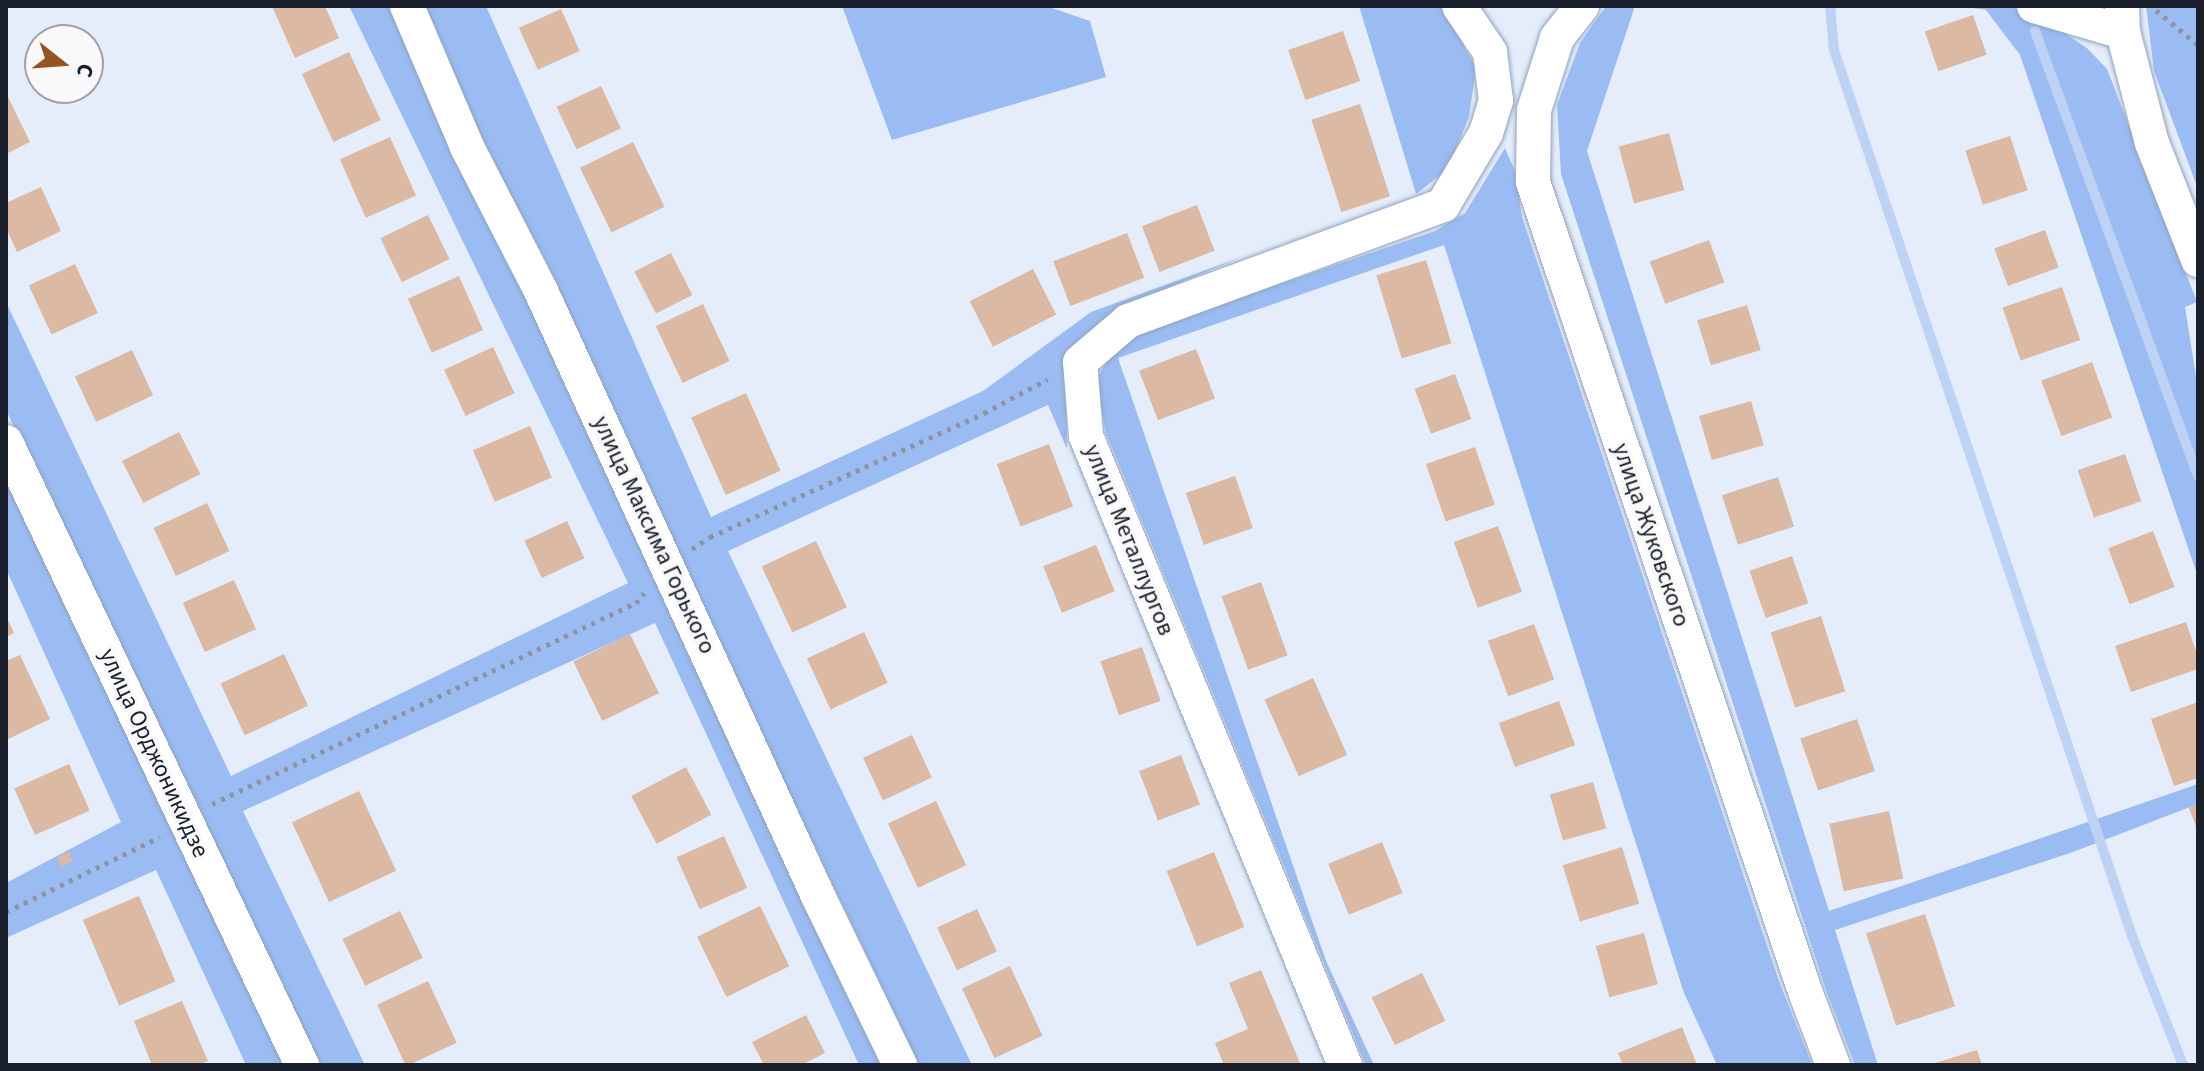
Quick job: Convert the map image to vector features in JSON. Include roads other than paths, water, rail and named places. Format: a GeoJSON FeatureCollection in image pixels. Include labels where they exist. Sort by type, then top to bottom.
{"type":"FeatureCollection","features":[{"type":"Feature","properties":{"kind":"street","name":"улица Максима Горького"},"geometry":{"type":"LineString","coordinates":[[407,6],[467,147],[540,289],[818,896],[900,1065]]}},
{"type":"Feature","properties":{"kind":"street"},"geometry":{"type":"LineString","coordinates":[[1459,6],[1490,52],[1496,101],[1534,110]]}},
{"type":"Feature","properties":{"kind":"street","name":"улица Жуковского"},"geometry":{"type":"LineString","coordinates":[[1582,6],[1557,38],[1534,110],[1533,182],[1806,994],[1833,1065]]}},
{"type":"Feature","properties":{"kind":"street"},"geometry":{"type":"LineString","coordinates":[[2034,6],[2122,19],[2152,143],[2198,260]]}},
{"type":"Feature","properties":{"kind":"street","name":"улица Металлургов"},"geometry":{"type":"LineString","coordinates":[[1345,1065],[1086,436],[1080,362],[1128,321],[1443,205],[1486,133],[1496,101]]}},
{"type":"Feature","properties":{"kind":"street","name":"улица Орджоникидзе"},"geometry":{"type":"LineString","coordinates":[[6,442],[302,1065]]}},
{"type":"Feature","properties":{"kind":"waterway"},"geometry":{"type":"LineString","coordinates":[[1830,6],[1834,50],[2132,936],[2183,1065]]}},
{"type":"Feature","properties":{"kind":"waterway"},"geometry":{"type":"LineString","coordinates":[[2035,31],[2198,476]]}}]}
